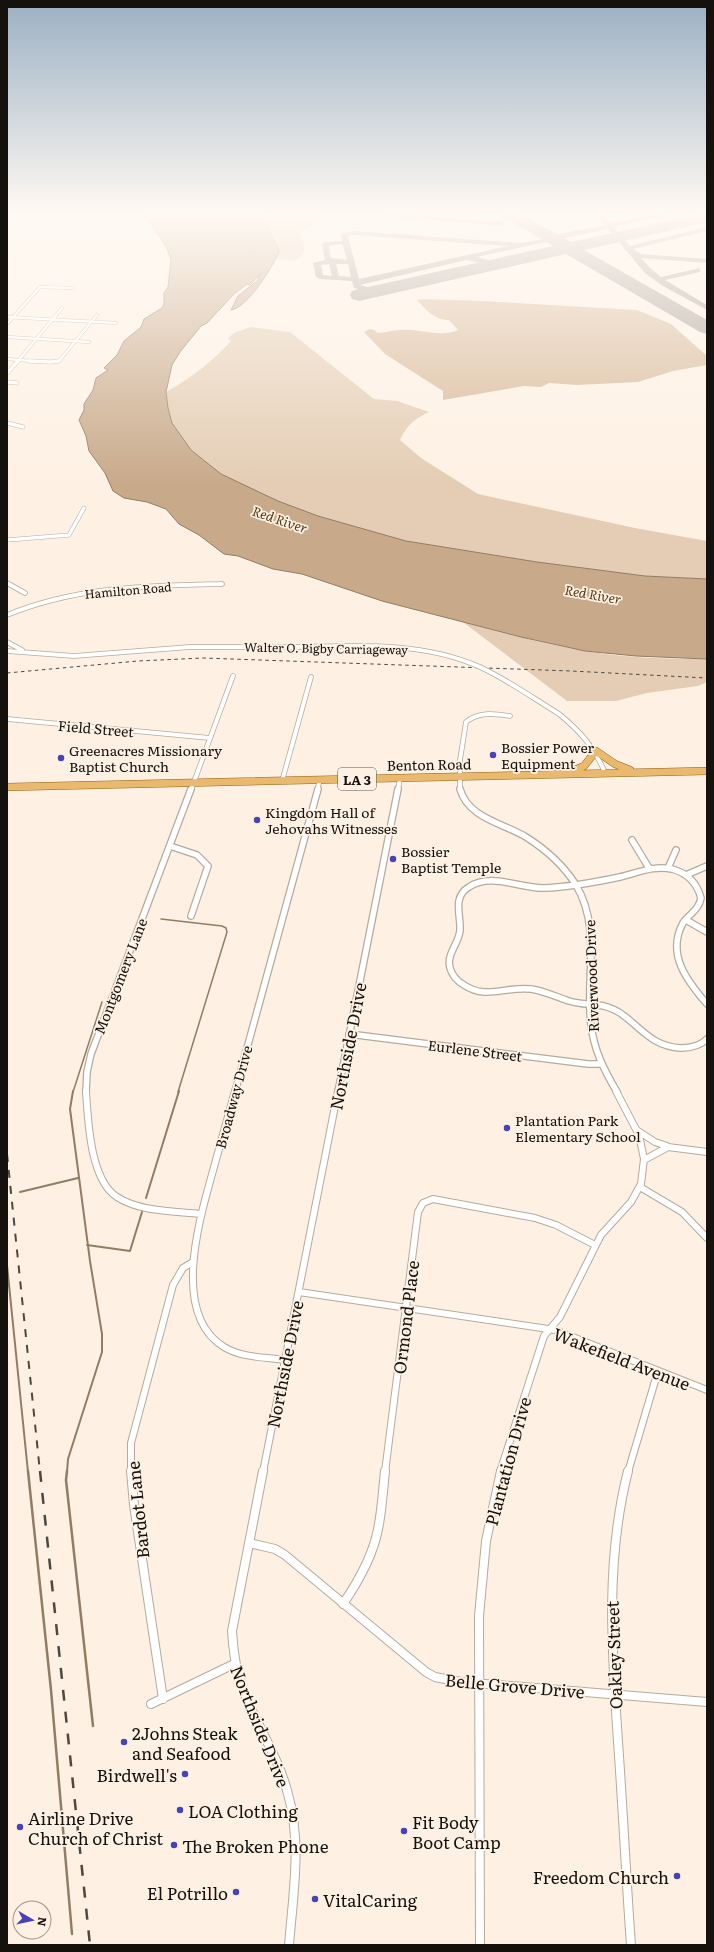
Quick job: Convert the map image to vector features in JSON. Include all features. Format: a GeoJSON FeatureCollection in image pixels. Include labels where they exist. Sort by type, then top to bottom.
{"type":"FeatureCollection","features":[{"type":"Feature","properties":{"kind":"main road"},"geometry":{"type":"LineString","coordinates":[[565,774],[584,766],[596,751],[615,764],[639,772]]}},
{"type":"Feature","properties":{"kind":"main road","name":"Benton Road"},"geometry":{"type":"LineString","coordinates":[[7,787],[707,770]]}},
{"type":"Feature","properties":{"kind":"street"},"geometry":{"type":"LineString","coordinates":[[7,324],[27,302]]}},
{"type":"Feature","properties":{"kind":"street"},"geometry":{"type":"LineString","coordinates":[[7,373],[62,308]]}},
{"type":"Feature","properties":{"kind":"street"},"geometry":{"type":"LineString","coordinates":[[7,359],[59,361],[97,315]]}},
{"type":"Feature","properties":{"kind":"street"},"geometry":{"type":"LineString","coordinates":[[7,317],[116,323]]}},
{"type":"Feature","properties":{"kind":"street"},"geometry":{"type":"LineString","coordinates":[[7,337],[89,342]]}},
{"type":"Feature","properties":{"kind":"street"},"geometry":{"type":"LineString","coordinates":[[7,382],[17,383]]}},
{"type":"Feature","properties":{"kind":"street"},"geometry":{"type":"LineString","coordinates":[[7,423],[23,426]]}},
{"type":"Feature","properties":{"kind":"street"},"geometry":{"type":"LineString","coordinates":[[7,540],[68,534],[84,508]]}},
{"type":"Feature","properties":{"kind":"street"},"geometry":{"type":"LineString","coordinates":[[7,584],[25,593]]}},
{"type":"Feature","properties":{"kind":"street","name":"Hamilton Road"},"geometry":{"type":"LineString","coordinates":[[7,615],[28,605],[90,591],[122,588],[222,584]]}},
{"type":"Feature","properties":{"kind":"street","name":"Hamilton Road"},"geometry":{"type":"LineString","coordinates":[[7,620],[12,613]]}},
{"type":"Feature","properties":{"kind":"street","name":"Walter O. Bigby Carriageway"},"geometry":{"type":"LineString","coordinates":[[7,642],[26,652]]}},
{"type":"Feature","properties":{"kind":"street","name":"Walter O. Bigby Carriageway"},"geometry":{"type":"LineString","coordinates":[[7,651],[74,656],[190,647],[396,647],[440,654],[488,670],[559,714],[582,732],[596,751],[606,773]]}},
{"type":"Feature","properties":{"kind":"street","name":"Montgomery Lane"},"geometry":{"type":"LineString","coordinates":[[201,1214],[131,1203],[118,1198],[107,1189],[98,1169],[86,1097],[86,1079],[91,1054],[233,676]]}},
{"type":"Feature","properties":{"kind":"street"},"geometry":{"type":"LineString","coordinates":[[282,781],[305,703],[311,677]]}},
{"type":"Feature","properties":{"kind":"street","name":"Riverwood Drive"},"geometry":{"type":"LineString","coordinates":[[510,716],[484,714],[473,717],[465,724],[458,776],[460,792],[469,807],[519,833],[541,848],[560,865],[574,884],[586,907],[591,926],[590,1004],[592,1030],[601,1064],[638,1130]]}},
{"type":"Feature","properties":{"kind":"street","name":"Field Street"},"geometry":{"type":"LineString","coordinates":[[7,719],[210,738]]}},
{"type":"Feature","properties":{"kind":"street","name":"Northside Drive"},"geometry":{"type":"LineString","coordinates":[[289,1945],[295,1846],[292,1808],[281,1771],[244,1691],[234,1664],[232,1631],[400,778]]}},
{"type":"Feature","properties":{"kind":"street","name":"Broadway Drive"},"geometry":{"type":"LineString","coordinates":[[286,1360],[239,1352],[223,1346],[211,1336],[203,1324],[198,1310],[193,1262],[195,1239],[201,1214],[320,780]]}},
{"type":"Feature","properties":{"kind":"street"},"geometry":{"type":"LineString","coordinates":[[632,840],[649,868]]}},
{"type":"Feature","properties":{"kind":"street"},"geometry":{"type":"LineString","coordinates":[[170,846],[200,858],[207,864],[207,870],[191,916]]}},
{"type":"Feature","properties":{"kind":"street"},"geometry":{"type":"LineString","coordinates":[[668,868],[676,850]]}},
{"type":"Feature","properties":{"kind":"street"},"geometry":{"type":"LineString","coordinates":[[686,875],[707,866]]}},
{"type":"Feature","properties":{"kind":"street"},"geometry":{"type":"LineString","coordinates":[[707,1004],[686,980],[677,952],[677,939],[686,920],[698,908],[701,902],[701,895],[697,886],[686,875],[668,868],[649,868],[620,877],[540,888],[492,881],[481,882],[470,886],[459,897],[457,906],[460,931],[449,961],[454,978],[466,987],[475,991],[493,993],[530,989],[570,1001],[607,1006],[620,1012],[649,1038],[660,1045],[674,1048],[688,1048],[698,1046],[707,1039]]}},
{"type":"Feature","properties":{"kind":"street"},"geometry":{"type":"LineString","coordinates":[[701,895],[707,895]]}},
{"type":"Feature","properties":{"kind":"street"},"geometry":{"type":"LineString","coordinates":[[686,920],[707,932]]}},
{"type":"Feature","properties":{"kind":"street","name":"Eurlene Street"},"geometry":{"type":"LineString","coordinates":[[350,1034],[588,1064],[601,1064]]}},
{"type":"Feature","properties":{"kind":"street"},"geometry":{"type":"LineString","coordinates":[[638,1130],[655,1142],[668,1147],[707,1152]]}},
{"type":"Feature","properties":{"kind":"street","name":"Plantation Drive"},"geometry":{"type":"LineString","coordinates":[[480,1945],[479,1684],[481,1587],[488,1529],[505,1453],[541,1343],[559,1319],[603,1231],[629,1204],[640,1187],[644,1160],[638,1130]]}},
{"type":"Feature","properties":{"kind":"street"},"geometry":{"type":"LineString","coordinates":[[644,1160],[668,1147]]}},
{"type":"Feature","properties":{"kind":"street"},"geometry":{"type":"LineString","coordinates":[[640,1187],[682,1212],[707,1238]]}},
{"type":"Feature","properties":{"kind":"street","name":"Ormond Place"},"geometry":{"type":"LineString","coordinates":[[343,1604],[364,1569],[372,1551],[378,1530],[418,1212],[421,1205],[428,1200],[438,1200],[535,1218],[556,1225],[595,1245]]}},
{"type":"Feature","properties":{"kind":"street","name":"Bardot Lane"},"geometry":{"type":"LineString","coordinates":[[163,1699],[130,1475],[131,1443],[173,1285],[179,1271],[184,1266],[193,1262]]}},
{"type":"Feature","properties":{"kind":"street","name":"Wakefield Avenue"},"geometry":{"type":"LineString","coordinates":[[299,1292],[550,1329],[707,1390]]}},
{"type":"Feature","properties":{"kind":"street","name":"Oakley Street"},"geometry":{"type":"LineString","coordinates":[[631,1945],[614,1694],[610,1606],[615,1535],[620,1504],[628,1471],[658,1371]]}},
{"type":"Feature","properties":{"kind":"street","name":"Belle Grove Drive"},"geometry":{"type":"LineString","coordinates":[[249,1543],[275,1549],[285,1555],[426,1672],[446,1680],[479,1684],[707,1702]]}},
{"type":"Feature","properties":{"kind":"street"},"geometry":{"type":"LineString","coordinates":[[151,1704],[234,1664]]}},
{"type":"Feature","properties":{"kind":"shaded area"},"geometry":{"type":"Polygon","coordinates":[[[419,302],[502,302],[637,310],[671,324],[707,356],[707,365],[673,371],[638,382],[577,385],[549,383],[541,387],[524,386],[443,400],[443,391],[385,354],[364,332],[370,329],[375,330],[377,333],[406,330],[444,333],[458,330],[449,320],[440,319],[427,311],[419,302]]]}},
{"type":"Feature","properties":{"kind":"shaded area"},"geometry":{"type":"Polygon","coordinates":[[[251,327],[290,332],[374,399],[397,401],[429,412],[412,423],[400,440],[421,458],[478,494],[635,528],[707,541],[707,579],[645,576],[537,562],[406,541],[318,516],[278,501],[221,474],[191,450],[172,423],[166,392],[192,376],[208,363],[231,341],[228,338],[234,333],[251,327]]]}},
{"type":"Feature","properties":{"kind":"shaded area"},"geometry":{"type":"Polygon","coordinates":[[[463,622],[539,642],[600,653],[646,658],[707,659],[707,682],[698,686],[647,693],[616,701],[567,701],[463,622]]]}},
{"type":"Feature","properties":{"kind":"water","name":"Red River"},"geometry":{"type":"Polygon","coordinates":[[[164,302],[226,302],[207,323],[201,326],[180,352],[172,365],[166,392],[172,423],[191,450],[221,474],[278,501],[318,516],[406,541],[537,562],[645,576],[707,579],[707,659],[636,656],[585,651],[521,637],[382,601],[302,574],[273,569],[238,556],[224,554],[199,535],[179,524],[166,509],[147,502],[124,498],[113,491],[105,473],[89,451],[86,436],[79,420],[84,410],[84,404],[93,390],[96,378],[108,370],[104,368],[117,355],[124,341],[141,327],[144,319],[162,308],[164,302]]]}},
{"type":"Feature","properties":{"kind":"water"},"geometry":{"type":"Polygon","coordinates":[[[235,302],[245,302],[237,308],[231,310],[235,302]]]}},
{"type":"Feature","properties":{"kind":"waterway"},"geometry":{"type":"LineString","coordinates":[[161,919],[222,926],[226,928],[227,932],[178,1092]]}},
{"type":"Feature","properties":{"kind":"waterway"},"geometry":{"type":"LineString","coordinates":[[73,1092],[102,1002]]}},
{"type":"Feature","properties":{"kind":"waterway"},"geometry":{"type":"LineString","coordinates":[[73,1091],[70,1109],[88,1245]]}},
{"type":"Feature","properties":{"kind":"waterway"},"geometry":{"type":"LineString","coordinates":[[146,1198],[179,1091]]}},
{"type":"Feature","properties":{"kind":"waterway"},"geometry":{"type":"LineString","coordinates":[[20,1192],[78,1178]]}},
{"type":"Feature","properties":{"kind":"waterway"},"geometry":{"type":"LineString","coordinates":[[88,1245],[130,1251],[142,1212]]}},
{"type":"Feature","properties":{"kind":"waterway"},"geometry":{"type":"LineString","coordinates":[[67,1472],[68,1459],[102,1352],[102,1334],[88,1245]]}},
{"type":"Feature","properties":{"kind":"waterway"},"geometry":{"type":"LineString","coordinates":[[7,1265],[28,1472]]}},
{"type":"Feature","properties":{"kind":"waterway"},"geometry":{"type":"LineString","coordinates":[[28,1471],[51,1690],[72,1934]]}},
{"type":"Feature","properties":{"kind":"waterway"},"geometry":{"type":"LineString","coordinates":[[67,1471],[66,1480],[93,1726]]}},
{"type":"Feature","properties":{"kind":"taxiway"},"geometry":{"type":"LineString","coordinates":[[697,302],[707,308]]}},
{"type":"Feature","properties":{"kind":"runway"},"geometry":{"type":"LineString","coordinates":[[662,302],[707,328]]}},
{"type":"Feature","properties":{"kind":"railway"},"geometry":{"type":"LineString","coordinates":[[7,673],[138,661],[203,658],[571,671],[707,678]]}},
{"type":"Feature","properties":{"kind":"railway"},"geometry":{"type":"LineString","coordinates":[[7,1154],[40,1472]]}},
{"type":"Feature","properties":{"kind":"railway"},"geometry":{"type":"LineString","coordinates":[[40,1471],[90,1945]]}},
{"type":"Feature","properties":{"kind":"place","name":"Bossier Power Equipment"},"geometry":{"type":"Point","coordinates":[493,755]}},
{"type":"Feature","properties":{"kind":"place","name":"Greenacres Missionary Baptist Church"},"geometry":{"type":"Point","coordinates":[61,758]}},
{"type":"Feature","properties":{"kind":"place","name":"Kingdom Hall of Jehovahs Witnesses"},"geometry":{"type":"Point","coordinates":[257,820]}},
{"type":"Feature","properties":{"kind":"place","name":"Bossier Baptist Temple"},"geometry":{"type":"Point","coordinates":[393,859]}},
{"type":"Feature","properties":{"kind":"place","name":"Plantation Park Elementary School"},"geometry":{"type":"Point","coordinates":[507,1128]}},
{"type":"Feature","properties":{"kind":"place","name":"2Johns Steak and Seafood"},"geometry":{"type":"Point","coordinates":[124,1742]}},
{"type":"Feature","properties":{"kind":"place","name":"Birdwell's"},"geometry":{"type":"Point","coordinates":[185,1774]}},
{"type":"Feature","properties":{"kind":"place","name":"LOA Clothing"},"geometry":{"type":"Point","coordinates":[180,1810]}},
{"type":"Feature","properties":{"kind":"place","name":"Airline Drive Church of Christ"},"geometry":{"type":"Point","coordinates":[20,1827]}},
{"type":"Feature","properties":{"kind":"place","name":"Fit Body Boot Camp"},"geometry":{"type":"Point","coordinates":[404,1831]}},
{"type":"Feature","properties":{"kind":"place","name":"The Broken Phone"},"geometry":{"type":"Point","coordinates":[174,1845]}},
{"type":"Feature","properties":{"kind":"place","name":"Freedom Church"},"geometry":{"type":"Point","coordinates":[677,1876]}},
{"type":"Feature","properties":{"kind":"place","name":"El Potrillo"},"geometry":{"type":"Point","coordinates":[236,1892]}},
{"type":"Feature","properties":{"kind":"place","name":"VitalCaring"},"geometry":{"type":"Point","coordinates":[315,1899]}}]}
